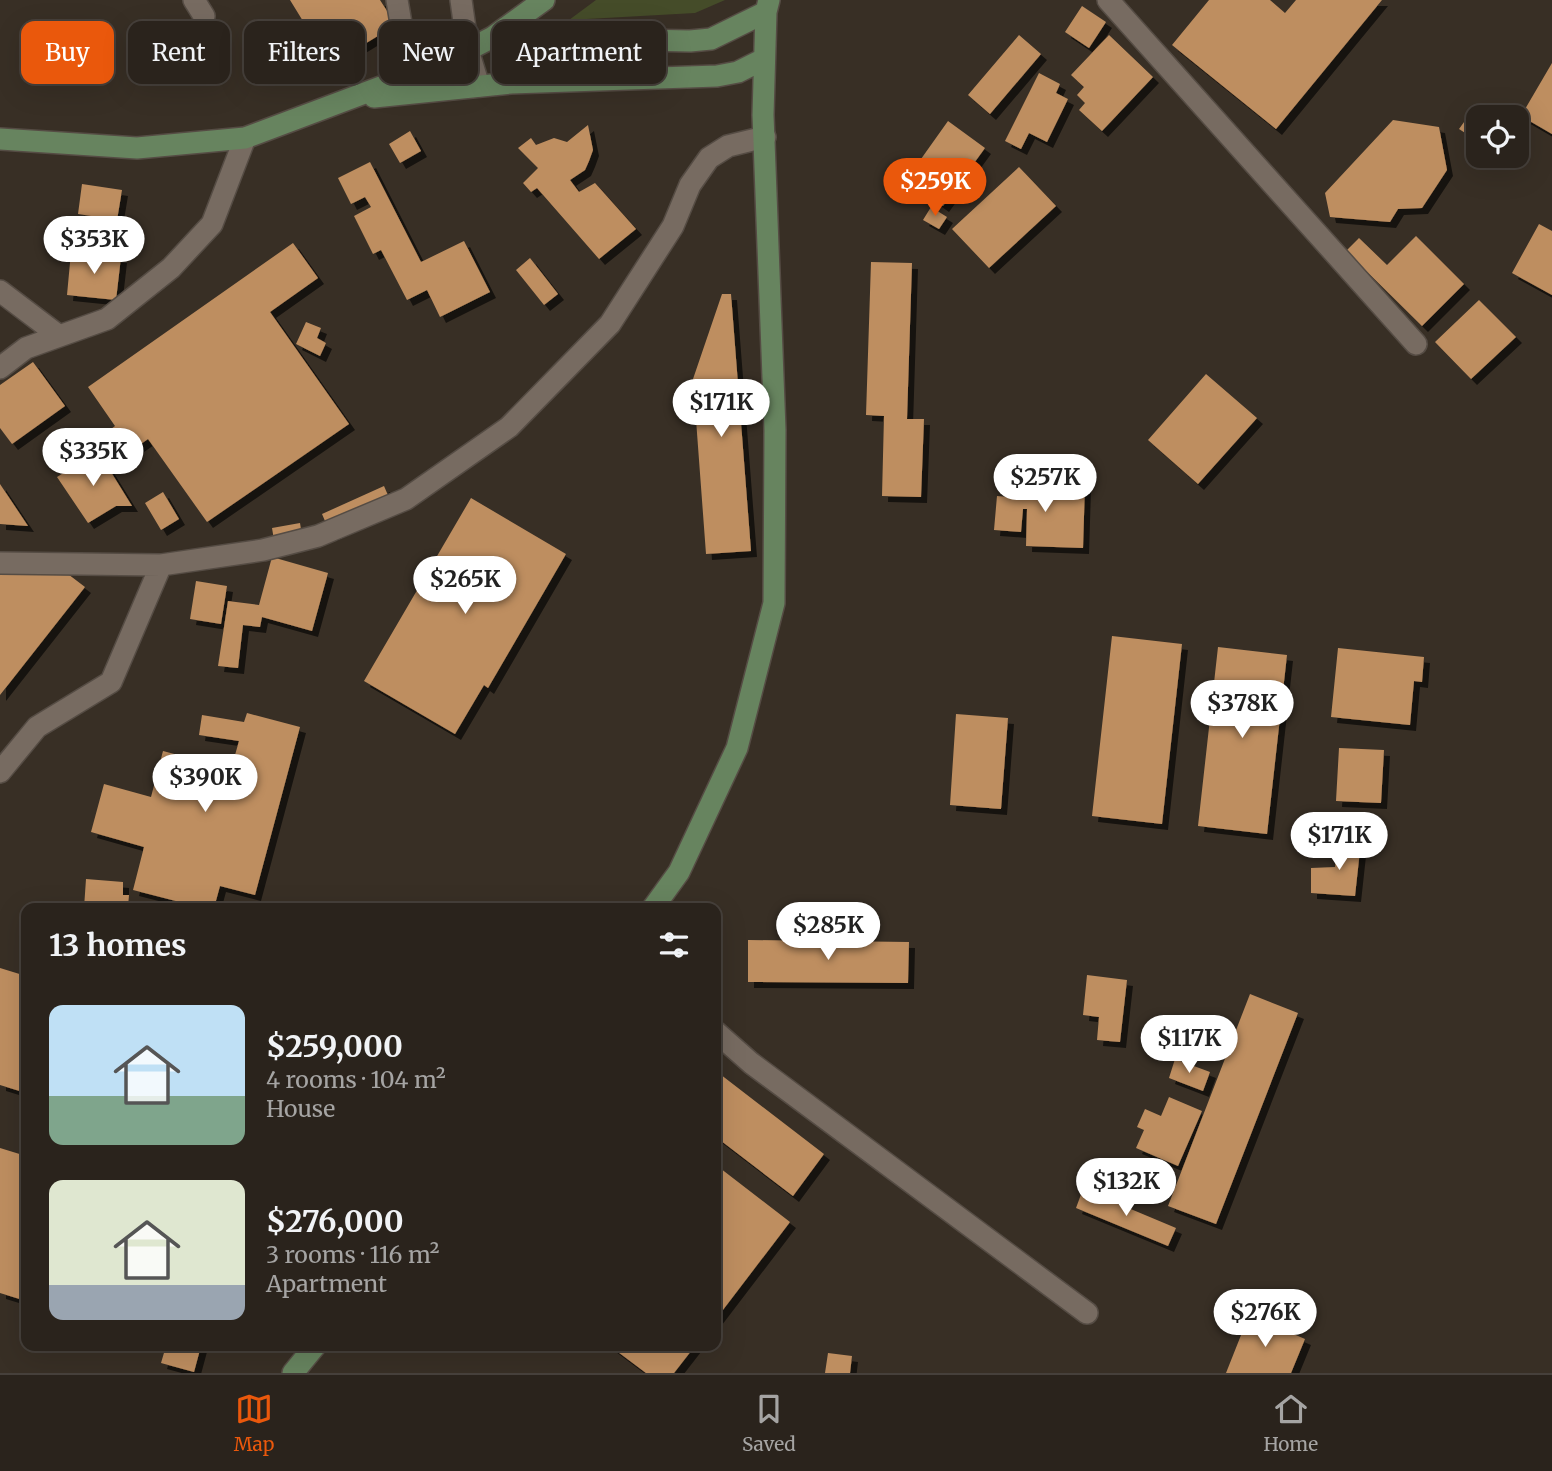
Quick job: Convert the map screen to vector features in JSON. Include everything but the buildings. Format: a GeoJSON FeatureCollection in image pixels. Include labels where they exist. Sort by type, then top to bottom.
{"type":"FeatureCollection","features":[{"type":"Feature","properties":{"kind":"main road"},"geometry":{"type":"LineString","coordinates":[[514,21],[544,0]]}},
{"type":"Feature","properties":{"kind":"main road"},"geometry":{"type":"LineString","coordinates":[[666,41],[711,38],[767,6]]}},
{"type":"Feature","properties":{"kind":"main road"},"geometry":{"type":"LineString","coordinates":[[657,903],[679,872],[737,748],[774,603],[775,430],[763,115],[767,6]]}},
{"type":"Feature","properties":{"kind":"main road"},"geometry":{"type":"LineString","coordinates":[[478,45],[492,37]]}},
{"type":"Feature","properties":{"kind":"main road"},"geometry":{"type":"LineString","coordinates":[[341,100],[510,83],[717,76],[738,72],[764,59]]}},
{"type":"Feature","properties":{"kind":"main road"},"geometry":{"type":"LineString","coordinates":[[0,139],[137,148],[245,138],[387,84]]}},
{"type":"Feature","properties":{"kind":"main road"},"geometry":{"type":"LineString","coordinates":[[293,1373],[311,1351]]}},
{"type":"Feature","properties":{"kind":"street"},"geometry":{"type":"LineString","coordinates":[[397,0],[401,21]]}},
{"type":"Feature","properties":{"kind":"street"},"geometry":{"type":"LineString","coordinates":[[461,0],[464,21]]}},
{"type":"Feature","properties":{"kind":"street"},"geometry":{"type":"LineString","coordinates":[[1108,0],[1416,344]]}},
{"type":"Feature","properties":{"kind":"street"},"geometry":{"type":"LineString","coordinates":[[0,563],[162,565],[263,550],[318,536],[406,499],[509,427],[610,324],[673,226],[690,185],[709,158],[727,146],[765,137]]}},
{"type":"Feature","properties":{"kind":"street"},"geometry":{"type":"LineString","coordinates":[[0,368],[26,348],[107,319],[171,268],[212,224],[245,138]]}},
{"type":"Feature","properties":{"kind":"street"},"geometry":{"type":"LineString","coordinates":[[0,292],[58,335]]}},
{"type":"Feature","properties":{"kind":"street"},"geometry":{"type":"LineString","coordinates":[[0,772],[37,727],[111,682],[162,565]]}},
{"type":"Feature","properties":{"kind":"street"},"geometry":{"type":"LineString","coordinates":[[721,1036],[751,1063],[1087,1313]]}},
{"type":"Feature","properties":{"kind":"green space"},"geometry":{"type":"Polygon","coordinates":[[[596,0],[725,0],[695,13],[569,20],[596,0]]]}}]}
